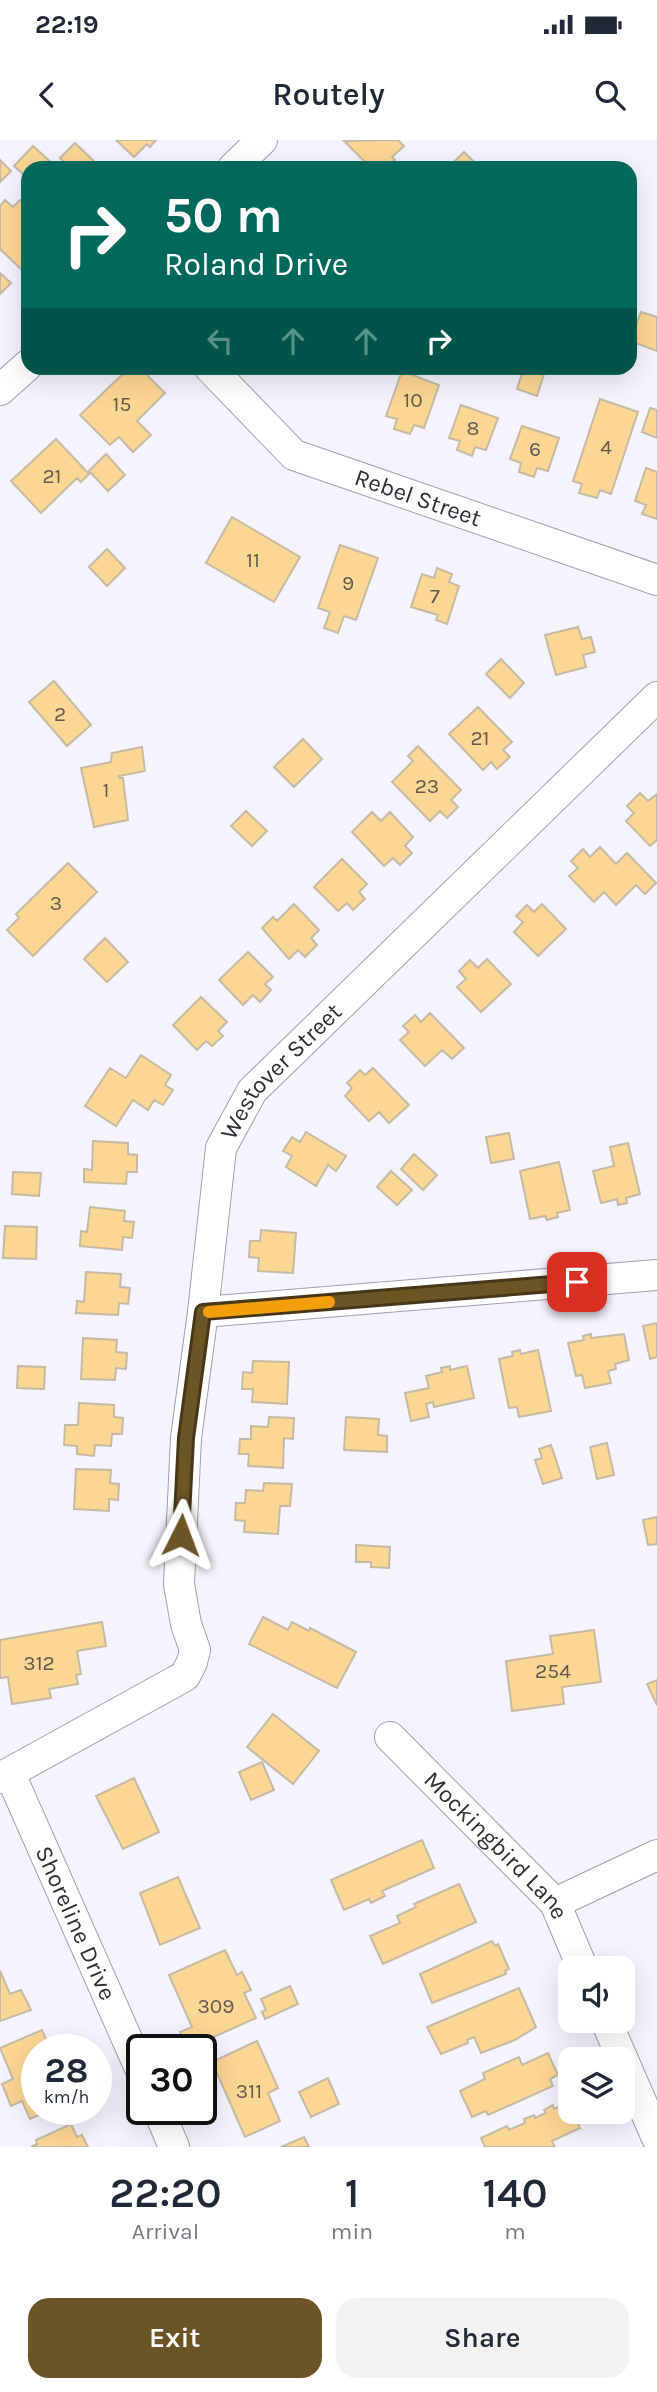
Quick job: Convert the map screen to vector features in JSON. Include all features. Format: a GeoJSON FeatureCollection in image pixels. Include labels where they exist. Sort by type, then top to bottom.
{"type":"FeatureCollection","features":[{"type":"Feature","properties":{"kind":"street"},"geometry":{"type":"LineString","coordinates":[[240,161],[261,140]]}},
{"type":"Feature","properties":{"kind":"street"},"geometry":{"type":"LineString","coordinates":[[0,390],[21,371]]}},
{"type":"Feature","properties":{"kind":"street","name":"Rebel Street"},"geometry":{"type":"LineString","coordinates":[[217,375],[294,455],[657,580]]}},
{"type":"Feature","properties":{"kind":"street","name":"Westover Street"},"geometry":{"type":"LineString","coordinates":[[5,1776],[185,1676],[192,1662],[195,1650],[186,1624],[178,1584],[186,1438],[221,1148],[252,1091],[657,697]]}},
{"type":"Feature","properties":{"kind":"street"},"geometry":{"type":"LineString","coordinates":[[203,1312],[657,1275]]}},
{"type":"Feature","properties":{"kind":"street","name":"Mockingbird Lane"},"geometry":{"type":"LineString","coordinates":[[390,1737],[555,1903],[577,1956]]}},
{"type":"Feature","properties":{"kind":"street","name":"Shoreline Drive"},"geometry":{"type":"LineString","coordinates":[[5,1776],[126,2038]]}},
{"type":"Feature","properties":{"kind":"street"},"geometry":{"type":"LineString","coordinates":[[555,1903],[657,1855]]}},
{"type":"Feature","properties":{"kind":"street"},"geometry":{"type":"LineString","coordinates":[[635,2088],[657,2138]]}},
{"type":"Feature","properties":{"kind":"street"},"geometry":{"type":"LineString","coordinates":[[165,2125],[174,2147]]}},
{"type":"Feature","properties":{"kind":"building"},"geometry":{"type":"Polygon","coordinates":[[[116,140],[156,140],[150,147],[147,144],[134,157],[116,140]]]}},
{"type":"Feature","properties":{"kind":"building"},"geometry":{"type":"Polygon","coordinates":[[[398,140],[404,146],[392,157],[394,161],[364,161],[344,141],[398,140]]]}},
{"type":"Feature","properties":{"kind":"building"},"geometry":{"type":"Polygon","coordinates":[[[75,143],[94,161],[63,161],[60,158],[75,143]]]}},
{"type":"Feature","properties":{"kind":"building"},"geometry":{"type":"Polygon","coordinates":[[[33,146],[50,161],[21,161],[21,172],[14,166],[33,146]]]}},
{"type":"Feature","properties":{"kind":"building"},"geometry":{"type":"Polygon","coordinates":[[[464,152],[473,161],[455,161],[464,152]]]}},
{"type":"Feature","properties":{"kind":"building"},"geometry":{"type":"Polygon","coordinates":[[[0,160],[11,171],[0,182],[0,160]]]}},
{"type":"Feature","properties":{"kind":"building"},"geometry":{"type":"Polygon","coordinates":[[[5,200],[13,207],[21,201],[21,269],[0,249],[0,206],[5,200]]]}},
{"type":"Feature","properties":{"kind":"building"},"geometry":{"type":"Polygon","coordinates":[[[0,273],[11,283],[0,294],[0,273]]]}},
{"type":"Feature","properties":{"kind":"building"},"geometry":{"type":"Polygon","coordinates":[[[641,312],[657,317],[657,351],[637,344],[637,323],[641,312]]]}},
{"type":"Feature","properties":{"kind":"building"},"geometry":{"type":"Polygon","coordinates":[[[122,375],[147,375],[165,393],[137,421],[151,435],[133,452],[119,437],[110,445],[80,415],[122,375]]]}},
{"type":"Feature","properties":{"kind":"building"},"geometry":{"type":"Polygon","coordinates":[[[401,375],[413,375],[439,385],[424,428],[414,425],[410,434],[394,429],[397,419],[386,416],[401,375]]]}},
{"type":"Feature","properties":{"kind":"building"},"geometry":{"type":"Polygon","coordinates":[[[522,375],[544,375],[537,396],[517,389],[522,375]]]}},
{"type":"Feature","properties":{"kind":"building"},"geometry":{"type":"Polygon","coordinates":[[[600,399],[638,412],[611,494],[600,490],[597,498],[579,493],[582,484],[573,481],[600,399]]]}},
{"type":"Feature","properties":{"kind":"building"},"geometry":{"type":"Polygon","coordinates":[[[461,405],[498,418],[486,450],[475,447],[472,456],[457,450],[460,441],[449,438],[461,405]]]}},
{"type":"Feature","properties":{"kind":"building"},"geometry":{"type":"Polygon","coordinates":[[[650,408],[657,410],[657,438],[642,432],[650,408]]]}},
{"type":"Feature","properties":{"kind":"building"},"geometry":{"type":"Polygon","coordinates":[[[522,426],[559,438],[548,471],[537,468],[534,477],[519,472],[521,463],[510,459],[522,426]]]}},
{"type":"Feature","properties":{"kind":"building"},"geometry":{"type":"Polygon","coordinates":[[[56,439],[89,474],[81,482],[77,478],[41,513],[11,481],[56,439]]]}},
{"type":"Feature","properties":{"kind":"building"},"geometry":{"type":"Polygon","coordinates":[[[106,454],[125,475],[108,491],[89,471],[106,454]]]}},
{"type":"Feature","properties":{"kind":"building"},"geometry":{"type":"Polygon","coordinates":[[[646,468],[657,472],[657,519],[642,514],[646,505],[635,501],[646,468]]]}},
{"type":"Feature","properties":{"kind":"building"},"geometry":{"type":"Polygon","coordinates":[[[232,517],[300,557],[274,602],[206,563],[232,517]]]}},
{"type":"Feature","properties":{"kind":"building"},"geometry":{"type":"Polygon","coordinates":[[[340,545],[378,558],[356,620],[344,616],[338,633],[324,628],[330,612],[318,608],[340,545]]]}},
{"type":"Feature","properties":{"kind":"building"},"geometry":{"type":"Polygon","coordinates":[[[107,549],[125,568],[107,586],[89,567],[107,549]]]}},
{"type":"Feature","properties":{"kind":"building"},"geometry":{"type":"Polygon","coordinates":[[[437,568],[452,574],[449,582],[459,586],[447,624],[436,620],[438,615],[411,607],[422,574],[434,578],[437,568]]]}},
{"type":"Feature","properties":{"kind":"building"},"geometry":{"type":"Polygon","coordinates":[[[578,627],[582,639],[591,637],[595,652],[583,655],[586,667],[556,675],[545,635],[578,627]]]}},
{"type":"Feature","properties":{"kind":"building"},"geometry":{"type":"Polygon","coordinates":[[[501,659],[524,683],[510,698],[486,674],[501,659]]]}},
{"type":"Feature","properties":{"kind":"building"},"geometry":{"type":"Polygon","coordinates":[[[54,681],[91,725],[67,746],[29,702],[54,681]]]}},
{"type":"Feature","properties":{"kind":"building"},"geometry":{"type":"Polygon","coordinates":[[[478,707],[512,742],[503,750],[510,757],[497,769],[491,762],[483,770],[449,734],[478,707]]]}},
{"type":"Feature","properties":{"kind":"building"},"geometry":{"type":"Polygon","coordinates":[[[303,739],[322,759],[294,787],[274,767],[303,739]]]}},
{"type":"Feature","properties":{"kind":"building"},"geometry":{"type":"Polygon","coordinates":[[[418,746],[461,790],[451,800],[458,807],[447,818],[440,811],[430,821],[392,782],[413,761],[408,756],[418,746]]]}},
{"type":"Feature","properties":{"kind":"building"},"geometry":{"type":"Polygon","coordinates":[[[142,747],[145,771],[119,776],[123,778],[128,820],[94,827],[81,768],[111,762],[112,753],[142,747]]]}},
{"type":"Feature","properties":{"kind":"building"},"geometry":{"type":"Polygon","coordinates":[[[640,793],[648,801],[657,794],[657,840],[650,846],[626,821],[634,813],[627,806],[640,793]]]}},
{"type":"Feature","properties":{"kind":"building"},"geometry":{"type":"Polygon","coordinates":[[[246,811],[267,831],[252,846],[231,826],[246,811]]]}},
{"type":"Feature","properties":{"kind":"building"},"geometry":{"type":"Polygon","coordinates":[[[372,812],[381,821],[390,812],[413,837],[405,846],[412,853],[400,865],[393,858],[384,866],[352,832],[372,812]]]}},
{"type":"Feature","properties":{"kind":"building"},"geometry":{"type":"Polygon","coordinates":[[[600,847],[616,864],[627,853],[656,883],[645,894],[636,885],[616,905],[604,892],[594,902],[569,876],[578,868],[571,861],[583,849],[590,857],[600,847]]]}},
{"type":"Feature","properties":{"kind":"building"},"geometry":{"type":"Polygon","coordinates":[[[342,859],[367,884],[359,892],[365,899],[353,910],[347,903],[338,911],[314,887],[342,859]]]}},
{"type":"Feature","properties":{"kind":"building"},"geometry":{"type":"Polygon","coordinates":[[[68,863],[97,892],[33,956],[7,930],[19,918],[16,914],[68,863]]]}},
{"type":"Feature","properties":{"kind":"building"},"geometry":{"type":"Polygon","coordinates":[[[294,904],[319,930],[311,938],[317,945],[305,957],[298,950],[289,959],[262,928],[273,917],[277,921],[294,904]]]}},
{"type":"Feature","properties":{"kind":"building"},"geometry":{"type":"Polygon","coordinates":[[[542,904],[566,929],[538,956],[514,932],[523,922],[516,916],[527,905],[534,912],[542,904]]]}},
{"type":"Feature","properties":{"kind":"building"},"geometry":{"type":"Polygon","coordinates":[[[105,938],[128,962],[107,982],[84,959],[105,938]]]}},
{"type":"Feature","properties":{"kind":"building"},"geometry":{"type":"Polygon","coordinates":[[[248,952],[273,977],[265,984],[271,990],[260,1002],[253,995],[243,1005],[219,980],[248,952]]]}},
{"type":"Feature","properties":{"kind":"building"},"geometry":{"type":"Polygon","coordinates":[[[487,959],[511,984],[481,1012],[457,987],[466,979],[459,971],[470,960],[478,968],[487,959]]]}},
{"type":"Feature","properties":{"kind":"building"},"geometry":{"type":"Polygon","coordinates":[[[201,997],[227,1022],[218,1031],[223,1036],[212,1046],[206,1041],[197,1050],[173,1025],[201,997]]]}},
{"type":"Feature","properties":{"kind":"building"},"geometry":{"type":"Polygon","coordinates":[[[430,1013],[464,1048],[452,1059],[442,1050],[425,1066],[400,1040],[409,1032],[403,1026],[415,1015],[421,1022],[430,1013]]]}},
{"type":"Feature","properties":{"kind":"building"},"geometry":{"type":"Polygon","coordinates":[[[141,1055],[171,1075],[165,1085],[173,1090],[163,1105],[154,1100],[148,1110],[133,1100],[116,1126],[85,1106],[110,1068],[126,1078],[141,1055]]]}},
{"type":"Feature","properties":{"kind":"building"},"geometry":{"type":"Polygon","coordinates":[[[373,1068],[409,1105],[389,1123],[379,1112],[369,1121],[345,1096],[352,1088],[347,1083],[360,1070],[365,1075],[373,1068]]]}},
{"type":"Feature","properties":{"kind":"building"},"geometry":{"type":"Polygon","coordinates":[[[306,1132],[346,1156],[336,1171],[328,1165],[316,1186],[286,1167],[292,1156],[283,1151],[292,1137],[300,1142],[306,1132]]]}},
{"type":"Feature","properties":{"kind":"building"},"geometry":{"type":"Polygon","coordinates":[[[509,1133],[514,1159],[491,1163],[486,1137],[509,1133]]]}},
{"type":"Feature","properties":{"kind":"building"},"geometry":{"type":"Polygon","coordinates":[[[93,1141],[128,1143],[128,1154],[137,1155],[137,1172],[127,1172],[126,1184],[84,1182],[84,1169],[92,1170],[93,1141]]]}},
{"type":"Feature","properties":{"kind":"building"},"geometry":{"type":"Polygon","coordinates":[[[628,1143],[640,1194],[626,1198],[627,1203],[618,1205],[617,1199],[601,1203],[593,1171],[614,1166],[610,1147],[628,1143]]]}},
{"type":"Feature","properties":{"kind":"building"},"geometry":{"type":"Polygon","coordinates":[[[414,1154],[437,1175],[423,1190],[401,1169],[414,1154]]]}},
{"type":"Feature","properties":{"kind":"building"},"geometry":{"type":"Polygon","coordinates":[[[559,1162],[570,1210],[557,1213],[558,1217],[547,1220],[545,1216],[530,1219],[520,1171],[559,1162]]]}},
{"type":"Feature","properties":{"kind":"building"},"geometry":{"type":"Polygon","coordinates":[[[391,1171],[412,1190],[397,1205],[377,1187],[391,1171]]]}},
{"type":"Feature","properties":{"kind":"building"},"geometry":{"type":"Polygon","coordinates":[[[13,1172],[41,1173],[39,1196],[12,1194],[13,1172]]]}},
{"type":"Feature","properties":{"kind":"building"},"geometry":{"type":"Polygon","coordinates":[[[90,1207],[125,1211],[124,1221],[134,1222],[132,1238],[123,1237],[122,1250],[80,1246],[81,1231],[87,1232],[90,1207]]]}},
{"type":"Feature","properties":{"kind":"building"},"geometry":{"type":"Polygon","coordinates":[[[5,1226],[37,1227],[36,1259],[3,1258],[5,1226]]]}},
{"type":"Feature","properties":{"kind":"building"},"geometry":{"type":"Polygon","coordinates":[[[261,1230],[296,1233],[293,1273],[258,1271],[259,1258],[249,1257],[250,1241],[260,1241],[261,1230]]]}},
{"type":"Feature","properties":{"kind":"building"},"geometry":{"type":"Polygon","coordinates":[[[86,1272],[121,1274],[120,1287],[130,1288],[128,1304],[119,1303],[118,1315],[76,1313],[77,1301],[84,1302],[86,1272]]]}},
{"type":"Feature","properties":{"kind":"building"},"geometry":{"type":"Polygon","coordinates":[[[657,1323],[657,1357],[650,1359],[643,1326],[657,1323]]]}},
{"type":"Feature","properties":{"kind":"building"},"geometry":{"type":"Polygon","coordinates":[[[591,1334],[591,1338],[624,1334],[629,1360],[615,1364],[616,1369],[608,1371],[611,1383],[585,1388],[582,1375],[576,1376],[568,1343],[584,1340],[583,1336],[591,1334]]]}},
{"type":"Feature","properties":{"kind":"building"},"geometry":{"type":"Polygon","coordinates":[[[83,1338],[117,1340],[116,1352],[127,1353],[126,1369],[116,1368],[115,1380],[81,1379],[83,1338]]]}},
{"type":"Feature","properties":{"kind":"building"},"geometry":{"type":"Polygon","coordinates":[[[520,1350],[521,1354],[538,1350],[551,1411],[519,1417],[517,1407],[509,1408],[499,1359],[513,1356],[512,1352],[520,1350]]]}},
{"type":"Feature","properties":{"kind":"building"},"geometry":{"type":"Polygon","coordinates":[[[253,1361],[289,1362],[287,1404],[252,1402],[253,1389],[242,1389],[243,1372],[252,1373],[253,1361]]]}},
{"type":"Feature","properties":{"kind":"building"},"geometry":{"type":"Polygon","coordinates":[[[18,1366],[45,1367],[44,1389],[17,1388],[18,1366]]]}},
{"type":"Feature","properties":{"kind":"building"},"geometry":{"type":"Polygon","coordinates":[[[450,1366],[450,1370],[467,1366],[474,1398],[434,1407],[433,1402],[426,1404],[429,1417],[411,1421],[405,1393],[429,1388],[426,1376],[442,1372],[441,1368],[450,1366]]]}},
{"type":"Feature","properties":{"kind":"building"},"geometry":{"type":"Polygon","coordinates":[[[79,1403],[114,1405],[114,1417],[123,1418],[122,1434],[112,1434],[111,1446],[95,1445],[94,1456],[77,1454],[77,1446],[64,1445],[65,1425],[78,1425],[79,1403]]]}},
{"type":"Feature","properties":{"kind":"building"},"geometry":{"type":"Polygon","coordinates":[[[269,1417],[294,1418],[293,1439],[284,1438],[283,1468],[248,1466],[249,1454],[239,1454],[240,1439],[251,1439],[251,1426],[268,1427],[269,1417]]]}},
{"type":"Feature","properties":{"kind":"building"},"geometry":{"type":"Polygon","coordinates":[[[346,1417],[379,1419],[378,1435],[387,1436],[387,1452],[344,1450],[346,1417]]]}},
{"type":"Feature","properties":{"kind":"building"},"geometry":{"type":"Polygon","coordinates":[[[607,1443],[614,1475],[597,1479],[590,1447],[607,1443]]]}},
{"type":"Feature","properties":{"kind":"building"},"geometry":{"type":"Polygon","coordinates":[[[551,1445],[562,1478],[543,1484],[535,1460],[542,1458],[539,1449],[551,1445]]]}},
{"type":"Feature","properties":{"kind":"building"},"geometry":{"type":"Polygon","coordinates":[[[76,1469],[111,1470],[110,1483],[119,1484],[118,1500],[109,1499],[109,1511],[74,1509],[76,1469]]]}},
{"type":"Feature","properties":{"kind":"building"},"geometry":{"type":"Polygon","coordinates":[[[264,1483],[292,1484],[290,1506],[280,1506],[278,1534],[244,1532],[245,1521],[235,1520],[236,1503],[245,1503],[246,1490],[263,1491],[264,1483]]]}},
{"type":"Feature","properties":{"kind":"building"},"geometry":{"type":"Polygon","coordinates":[[[657,1517],[657,1544],[648,1545],[643,1520],[657,1517]]]}},
{"type":"Feature","properties":{"kind":"building"},"geometry":{"type":"Polygon","coordinates":[[[356,1545],[390,1547],[389,1568],[371,1567],[371,1562],[356,1562],[356,1545]]]}},
{"type":"Feature","properties":{"kind":"building"},"geometry":{"type":"Polygon","coordinates":[[[263,1617],[288,1630],[292,1622],[309,1631],[310,1628],[356,1652],[337,1688],[249,1644],[263,1617]]]}},
{"type":"Feature","properties":{"kind":"building"},"geometry":{"type":"Polygon","coordinates":[[[102,1622],[106,1646],[77,1651],[81,1674],[76,1675],[78,1684],[49,1689],[51,1698],[12,1704],[8,1677],[0,1678],[0,1640],[102,1622]]]}},
{"type":"Feature","properties":{"kind":"building"},"geometry":{"type":"Polygon","coordinates":[[[594,1630],[601,1682],[562,1687],[564,1704],[512,1711],[506,1661],[553,1654],[550,1636],[594,1630]]]}},
{"type":"Feature","properties":{"kind":"building"},"geometry":{"type":"Polygon","coordinates":[[[657,1680],[657,1705],[647,1684],[657,1680]]]}},
{"type":"Feature","properties":{"kind":"building"},"geometry":{"type":"Polygon","coordinates":[[[273,1714],[319,1751],[293,1784],[247,1747],[273,1714]]]}},
{"type":"Feature","properties":{"kind":"building"},"geometry":{"type":"Polygon","coordinates":[[[262,1762],[274,1790],[251,1800],[239,1772],[262,1762]]]}},
{"type":"Feature","properties":{"kind":"building"},"geometry":{"type":"Polygon","coordinates":[[[134,1778],[159,1832],[123,1849],[96,1796],[134,1778]]]}},
{"type":"Feature","properties":{"kind":"building"},"geometry":{"type":"Polygon","coordinates":[[[422,1840],[434,1868],[382,1891],[385,1896],[371,1903],[369,1899],[344,1910],[331,1880],[422,1840]]]}},
{"type":"Feature","properties":{"kind":"building"},"geometry":{"type":"Polygon","coordinates":[[[178,1877],[200,1928],[160,1945],[140,1893],[178,1877]]]}},
{"type":"Feature","properties":{"kind":"building"},"geometry":{"type":"Polygon","coordinates":[[[459,1884],[476,1922],[383,1964],[370,1936],[400,1923],[397,1916],[416,1907],[414,1904],[459,1884]]]}},
{"type":"Feature","properties":{"kind":"building"},"geometry":{"type":"Polygon","coordinates":[[[492,1941],[495,1946],[498,1944],[509,1969],[505,1971],[506,1974],[432,2003],[420,1974],[492,1941]]]}},
{"type":"Feature","properties":{"kind":"building"},"geometry":{"type":"Polygon","coordinates":[[[225,1950],[237,1975],[242,1972],[251,1990],[244,1993],[256,2018],[217,2036],[181,2034],[180,2032],[192,2027],[169,1975],[225,1950]]]}},
{"type":"Feature","properties":{"kind":"building"},"geometry":{"type":"Polygon","coordinates":[[[0,1971],[10,1994],[21,1990],[31,2010],[0,2021],[0,1971]]]}},
{"type":"Feature","properties":{"kind":"building"},"geometry":{"type":"Polygon","coordinates":[[[290,1986],[298,2004],[265,2019],[262,2012],[266,2010],[261,1999],[290,1986]]]}},
{"type":"Feature","properties":{"kind":"building"},"geometry":{"type":"Polygon","coordinates":[[[519,1988],[536,2027],[515,2040],[481,2053],[474,2037],[467,2040],[468,2043],[441,2054],[427,2027],[519,1988]]]}},
{"type":"Feature","properties":{"kind":"building"},"geometry":{"type":"Polygon","coordinates":[[[21,2039],[21,2101],[11,2106],[2,2084],[13,2079],[0,2048],[21,2039]]]}},
{"type":"Feature","properties":{"kind":"building"},"geometry":{"type":"Polygon","coordinates":[[[257,2041],[278,2088],[268,2093],[280,2121],[245,2137],[217,2073],[217,2060],[257,2041]]]}},
{"type":"Feature","properties":{"kind":"building"},"geometry":{"type":"Polygon","coordinates":[[[548,2053],[558,2075],[550,2079],[553,2086],[488,2115],[486,2111],[472,2117],[460,2091],[485,2079],[483,2073],[519,2057],[522,2065],[548,2053]]]}},
{"type":"Feature","properties":{"kind":"building"},"geometry":{"type":"Polygon","coordinates":[[[328,2078],[339,2104],[311,2117],[299,2092],[328,2078]]]}},
{"type":"Feature","properties":{"kind":"building"},"geometry":{"type":"Polygon","coordinates":[[[553,2105],[554,2109],[558,2107],[558,2124],[578,2124],[580,2128],[552,2141],[555,2147],[485,2147],[481,2138],[507,2126],[509,2130],[525,2123],[524,2119],[546,2113],[544,2110],[553,2105]]]}},
{"type":"Feature","properties":{"kind":"building"},"geometry":{"type":"Polygon","coordinates":[[[71,2125],[77,2137],[82,2135],[88,2147],[31,2147],[37,2144],[36,2140],[71,2125]]]}},
{"type":"Feature","properties":{"kind":"building"},"geometry":{"type":"Polygon","coordinates":[[[304,2137],[309,2147],[281,2147],[304,2137]]]}},
{"type":"Feature","properties":{"kind":"slow traffic"},"geometry":{"type":"LineString","coordinates":[[209,1312],[329,1302]]}},
{"type":"Feature","properties":{"kind":"route"},"geometry":{"type":"LineString","coordinates":[[181,1535],[186,1438],[203,1312],[577,1282]]}}]}
